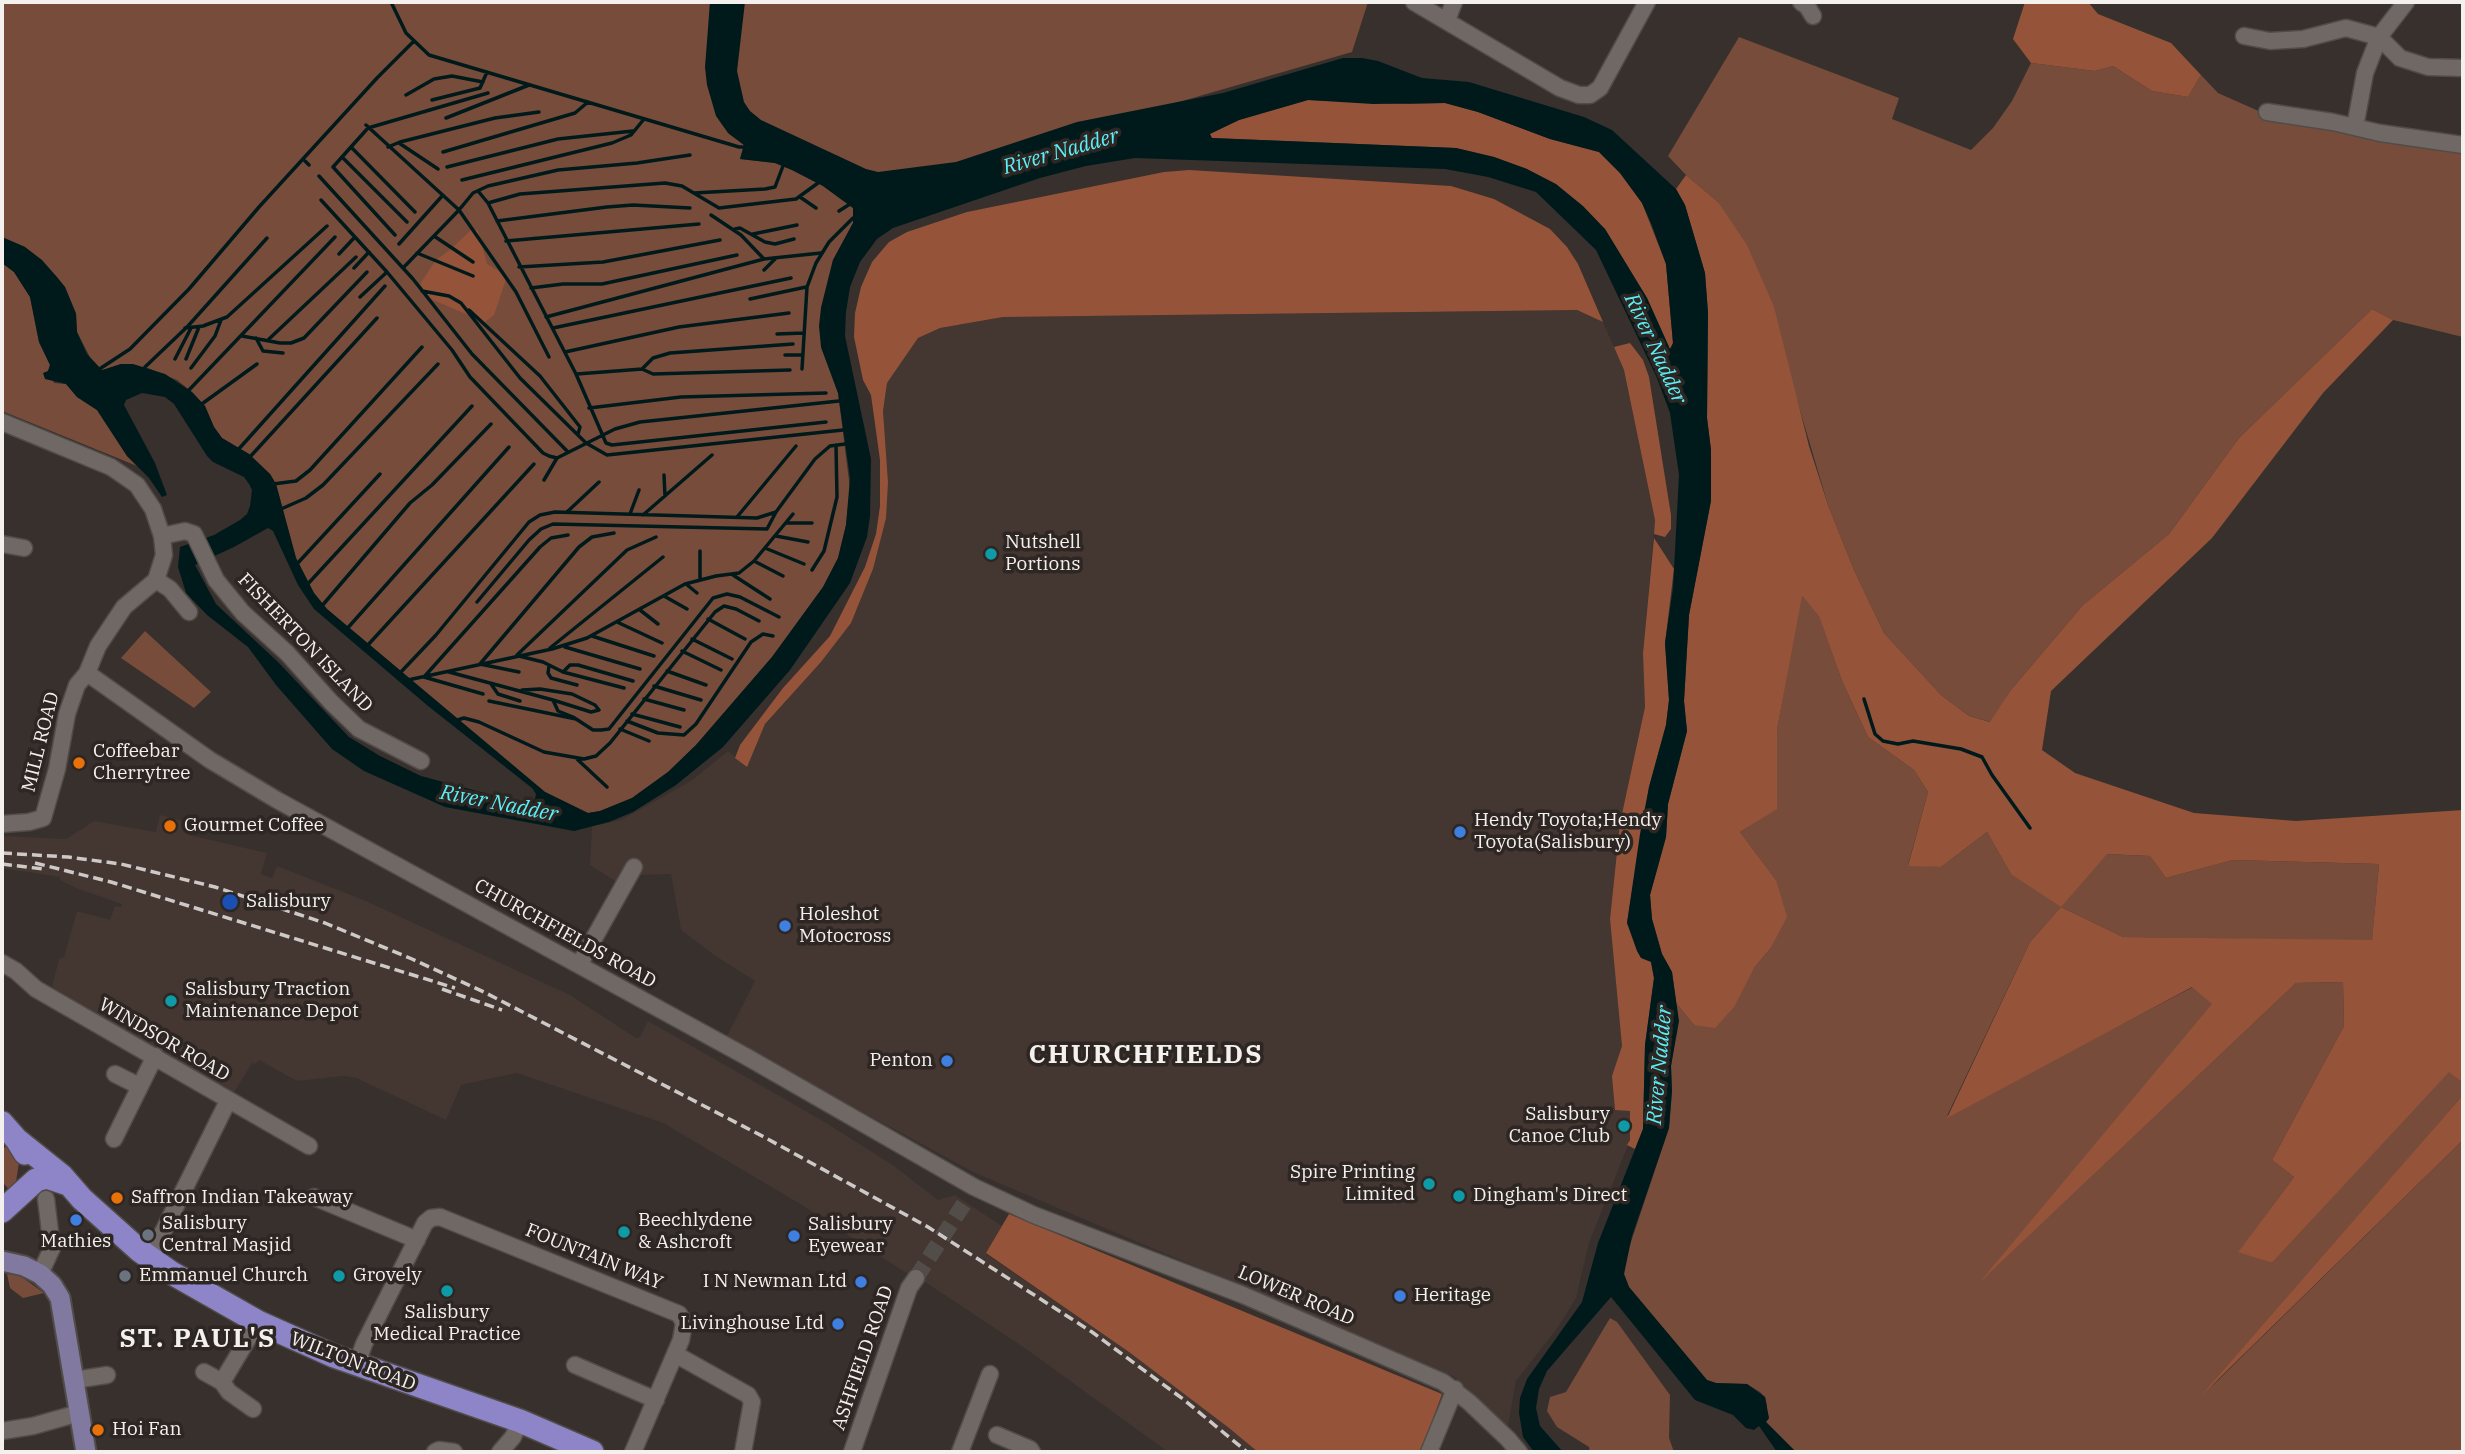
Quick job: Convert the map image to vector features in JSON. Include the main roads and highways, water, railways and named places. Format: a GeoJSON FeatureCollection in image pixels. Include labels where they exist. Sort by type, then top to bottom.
{"type":"FeatureCollection","features":[{"type":"Feature","properties":{"kind":"highway","name":"WILTON ROAD"},"geometry":{"type":"LineString","coordinates":[[10,1131],[62,1176],[109,1224],[150,1258],[258,1322],[289,1338],[520,1421],[592,1452]]}},
{"type":"Feature","properties":{"kind":"highway"},"geometry":{"type":"LineString","coordinates":[[10,1131],[27,1159],[29,1169],[24,1190]]}},
{"type":"Feature","properties":{"kind":"highway"},"geometry":{"type":"LineString","coordinates":[[3,1212],[36,1180],[47,1177],[68,1184]]}},
{"type":"Feature","properties":{"kind":"main road"},"geometry":{"type":"LineString","coordinates":[[2,1261],[24,1266],[40,1274],[52,1285],[60,1298],[86,1452]]}},
{"type":"Feature","properties":{"kind":"water","name":"River Nadder"},"geometry":{"type":"Polygon","coordinates":[[[710,2],[745,2],[737,71],[744,102],[750,111],[761,120],[866,169],[878,172],[956,162],[1077,122],[1223,93],[1343,58],[1362,58],[1378,61],[1422,78],[1469,82],[1584,117],[1612,130],[1676,189],[1685,205],[1705,273],[1711,501],[1689,615],[1684,701],[1687,731],[1668,804],[1666,837],[1650,895],[1652,919],[1662,954],[1672,972],[1679,1021],[1671,1066],[1669,1128],[1632,1236],[1624,1274],[1629,1287],[1707,1380],[1747,1384],[1765,1397],[1769,1418],[1766,1422],[1796,1452],[1777,1452],[1759,1426],[1754,1430],[1746,1428],[1733,1415],[1695,1400],[1611,1297],[1547,1371],[1539,1389],[1536,1408],[1540,1426],[1563,1452],[1534,1452],[1523,1437],[1519,1413],[1520,1398],[1527,1379],[1582,1302],[1598,1243],[1643,1129],[1645,1045],[1654,978],[1651,962],[1641,958],[1627,923],[1640,834],[1649,787],[1666,725],[1669,700],[1665,643],[1673,588],[1679,475],[1670,413],[1657,378],[1596,250],[1536,192],[1488,177],[1445,169],[1135,158],[1086,166],[1040,178],[893,228],[877,239],[860,262],[850,287],[846,312],[845,336],[871,459],[867,537],[850,583],[790,670],[723,747],[676,785],[633,812],[609,822],[574,831],[445,807],[364,771],[332,749],[276,685],[248,647],[207,615],[186,593],[178,567],[180,547],[214,535],[247,514],[252,490],[249,484],[244,477],[213,462],[207,456],[174,404],[165,397],[142,393],[126,400],[124,405],[155,463],[167,495],[162,497],[149,478],[127,456],[97,410],[77,397],[66,384],[45,379],[43,373],[48,371],[50,365],[39,342],[30,297],[14,272],[2,263],[2,237],[25,247],[42,260],[65,287],[76,314],[77,332],[87,354],[102,370],[121,364],[133,364],[165,374],[192,392],[205,406],[222,438],[249,454],[270,474],[276,484],[296,558],[314,593],[327,609],[545,792],[588,813],[600,811],[632,798],[668,772],[696,745],[772,657],[823,587],[838,558],[846,525],[850,478],[838,393],[821,347],[819,326],[833,260],[853,223],[853,208],[823,186],[792,170],[775,163],[740,159],[744,145],[728,133],[716,116],[705,67],[710,2]],[[1308,100],[1239,120],[1210,134],[1212,138],[1456,148],[1494,157],[1527,169],[1556,184],[1605,229],[1647,298],[1670,349],[1673,343],[1666,264],[1642,203],[1620,173],[1599,152],[1550,139],[1478,112],[1445,103],[1373,104],[1308,100]],[[268,528],[195,565],[216,604],[278,662],[349,737],[421,776],[529,805],[536,794],[532,788],[428,706],[314,609],[298,585],[273,531],[268,528]]]}},
{"type":"Feature","properties":{"kind":"waterway"},"geometry":{"type":"LineString","coordinates":[[391,2],[406,33],[429,55],[739,147],[748,147]]}},
{"type":"Feature","properties":{"kind":"waterway"},"geometry":{"type":"LineString","coordinates":[[101,368],[130,349],[189,289],[259,207],[414,41]]}},
{"type":"Feature","properties":{"kind":"waterway"},"geometry":{"type":"LineString","coordinates":[[432,100],[480,88],[487,72]]}},
{"type":"Feature","properties":{"kind":"waterway"},"geometry":{"type":"LineString","coordinates":[[406,95],[434,79],[452,76],[483,82]]}},
{"type":"Feature","properties":{"kind":"waterway"},"geometry":{"type":"LineString","coordinates":[[446,118],[529,85]]}},
{"type":"Feature","properties":{"kind":"waterway"},"geometry":{"type":"LineString","coordinates":[[395,235],[333,167],[368,128],[488,93]]}},
{"type":"Feature","properties":{"kind":"waterway"},"geometry":{"type":"LineString","coordinates":[[443,152],[575,113],[588,102]]}},
{"type":"Feature","properties":{"kind":"waterway"},"geometry":{"type":"LineString","coordinates":[[388,147],[495,118],[539,112]]}},
{"type":"Feature","properties":{"kind":"waterway"},"geometry":{"type":"LineString","coordinates":[[462,180],[612,143],[631,135],[644,119]]}},
{"type":"Feature","properties":{"kind":"waterway"},"geometry":{"type":"LineString","coordinates":[[366,125],[459,210],[473,193],[488,186],[558,170],[690,155]]}},
{"type":"Feature","properties":{"kind":"waterway"},"geometry":{"type":"LineString","coordinates":[[447,167],[558,139],[633,131]]}},
{"type":"Feature","properties":{"kind":"waterway"},"geometry":{"type":"LineString","coordinates":[[399,143],[438,169]]}},
{"type":"Feature","properties":{"kind":"waterway"},"geometry":{"type":"LineString","coordinates":[[351,147],[415,212]]}},
{"type":"Feature","properties":{"kind":"waterway"},"geometry":{"type":"LineString","coordinates":[[342,157],[407,222]]}},
{"type":"Feature","properties":{"kind":"waterway"},"geometry":{"type":"LineString","coordinates":[[305,161],[309,165]]}},
{"type":"Feature","properties":{"kind":"waterway"},"geometry":{"type":"LineString","coordinates":[[694,193],[775,187],[783,166]]}},
{"type":"Feature","properties":{"kind":"waterway"},"geometry":{"type":"LineString","coordinates":[[319,176],[413,279],[472,354],[568,452]]}},
{"type":"Feature","properties":{"kind":"waterway"},"geometry":{"type":"LineString","coordinates":[[488,203],[520,194],[665,183],[682,186],[719,208],[796,199],[818,183]]}},
{"type":"Feature","properties":{"kind":"waterway"},"geometry":{"type":"LineString","coordinates":[[478,191],[488,203],[576,374],[606,443],[612,445],[826,422]]}},
{"type":"Feature","properties":{"kind":"waterway"},"geometry":{"type":"LineString","coordinates":[[399,244],[443,195]]}},
{"type":"Feature","properties":{"kind":"waterway"},"geometry":{"type":"LineString","coordinates":[[800,197],[816,208]]}},
{"type":"Feature","properties":{"kind":"waterway"},"geometry":{"type":"LineString","coordinates":[[321,200],[387,272],[452,350],[470,377],[543,453],[549,456],[557,458],[615,429],[640,422],[839,401]]}},
{"type":"Feature","properties":{"kind":"waterway"},"geometry":{"type":"LineString","coordinates":[[839,211],[850,204]]}},
{"type":"Feature","properties":{"kind":"waterway"},"geometry":{"type":"LineString","coordinates":[[497,221],[633,205],[690,208]]}},
{"type":"Feature","properties":{"kind":"waterway"},"geometry":{"type":"LineString","coordinates":[[403,268],[459,210],[516,292],[549,357]]}},
{"type":"Feature","properties":{"kind":"waterway"},"geometry":{"type":"LineString","coordinates":[[711,215],[741,235],[764,259],[821,253]]}},
{"type":"Feature","properties":{"kind":"waterway"},"geometry":{"type":"LineString","coordinates":[[802,369],[807,287],[816,263],[829,242],[853,218]]}},
{"type":"Feature","properties":{"kind":"waterway"},"geometry":{"type":"LineString","coordinates":[[506,241],[699,224]]}},
{"type":"Feature","properties":{"kind":"waterway"},"geometry":{"type":"LineString","coordinates":[[753,234],[797,225]]}},
{"type":"Feature","properties":{"kind":"waterway"},"geometry":{"type":"LineString","coordinates":[[185,328],[203,326],[227,317],[327,226]]}},
{"type":"Feature","properties":{"kind":"waterway"},"geometry":{"type":"LineString","coordinates":[[735,229],[740,228],[765,242],[775,244],[794,239]]}},
{"type":"Feature","properties":{"kind":"waterway"},"geometry":{"type":"LineString","coordinates":[[434,236],[473,262]]}},
{"type":"Feature","properties":{"kind":"waterway"},"geometry":{"type":"LineString","coordinates":[[189,390],[335,237]]}},
{"type":"Feature","properties":{"kind":"waterway"},"geometry":{"type":"LineString","coordinates":[[145,367],[188,326],[267,238]]}},
{"type":"Feature","properties":{"kind":"waterway"},"geometry":{"type":"LineString","coordinates":[[339,254],[354,238]]}},
{"type":"Feature","properties":{"kind":"waterway"},"geometry":{"type":"LineString","coordinates":[[519,267],[603,262],[720,240]]}},
{"type":"Feature","properties":{"kind":"waterway"},"geometry":{"type":"LineString","coordinates":[[354,268],[369,252]]}},
{"type":"Feature","properties":{"kind":"waterway"},"geometry":{"type":"LineString","coordinates":[[417,253],[473,276]]}},
{"type":"Feature","properties":{"kind":"waterway"},"geometry":{"type":"LineString","coordinates":[[531,288],[563,284],[602,284],[737,255]]}},
{"type":"Feature","properties":{"kind":"waterway"},"geometry":{"type":"LineString","coordinates":[[269,339],[356,257]]}},
{"type":"Feature","properties":{"kind":"waterway"},"geometry":{"type":"LineString","coordinates":[[546,317],[764,259]]}},
{"type":"Feature","properties":{"kind":"waterway"},"geometry":{"type":"LineString","coordinates":[[764,270],[775,259]]}},
{"type":"Feature","properties":{"kind":"waterway"},"geometry":{"type":"LineString","coordinates":[[242,336],[280,343],[291,343],[304,338],[367,272]]}},
{"type":"Feature","properties":{"kind":"waterway"},"geometry":{"type":"LineString","coordinates":[[360,297],[387,272]]}},
{"type":"Feature","properties":{"kind":"waterway"},"geometry":{"type":"LineString","coordinates":[[553,328],[791,278]]}},
{"type":"Feature","properties":{"kind":"waterway"},"geometry":{"type":"LineString","coordinates":[[237,451],[385,286]]}},
{"type":"Feature","properties":{"kind":"waterway"},"geometry":{"type":"LineString","coordinates":[[750,299],[806,287]]}},
{"type":"Feature","properties":{"kind":"waterway"},"geometry":{"type":"LineString","coordinates":[[422,291],[449,296],[461,303],[520,378],[586,443],[607,455],[843,430]]}},
{"type":"Feature","properties":{"kind":"waterway"},"geometry":{"type":"LineString","coordinates":[[469,310],[540,376],[580,427],[578,434]]}},
{"type":"Feature","properties":{"kind":"waterway"},"geometry":{"type":"LineString","coordinates":[[565,352],[679,327],[789,313]]}},
{"type":"Feature","properties":{"kind":"waterway"},"geometry":{"type":"LineString","coordinates":[[249,458],[377,318]]}},
{"type":"Feature","properties":{"kind":"waterway"},"geometry":{"type":"LineString","coordinates":[[191,368],[215,336],[221,320]]}},
{"type":"Feature","properties":{"kind":"waterway"},"geometry":{"type":"LineString","coordinates":[[186,359],[199,327]]}},
{"type":"Feature","properties":{"kind":"waterway"},"geometry":{"type":"LineString","coordinates":[[175,359],[191,328]]}},
{"type":"Feature","properties":{"kind":"waterway"},"geometry":{"type":"LineString","coordinates":[[777,334],[804,333]]}},
{"type":"Feature","properties":{"kind":"waterway"},"geometry":{"type":"LineString","coordinates":[[256,338],[263,351],[283,353]]}},
{"type":"Feature","properties":{"kind":"waterway"},"geometry":{"type":"LineString","coordinates":[[642,369],[653,358],[670,353],[793,344]]}},
{"type":"Feature","properties":{"kind":"waterway"},"geometry":{"type":"LineString","coordinates":[[273,484],[296,481],[310,470],[422,347]]}},
{"type":"Feature","properties":{"kind":"waterway"},"geometry":{"type":"LineString","coordinates":[[785,355],[803,355]]}},
{"type":"Feature","properties":{"kind":"waterway"},"geometry":{"type":"LineString","coordinates":[[199,406],[257,364]]}},
{"type":"Feature","properties":{"kind":"waterway"},"geometry":{"type":"LineString","coordinates":[[281,509],[306,498],[323,485],[438,364]]}},
{"type":"Feature","properties":{"kind":"waterway"},"geometry":{"type":"LineString","coordinates":[[577,374],[642,369],[653,374],[790,370]]}},
{"type":"Feature","properties":{"kind":"waterway"},"geometry":{"type":"LineString","coordinates":[[589,408],[681,397],[826,393]]}},
{"type":"Feature","properties":{"kind":"waterway"},"geometry":{"type":"LineString","coordinates":[[305,587],[472,406]]}},
{"type":"Feature","properties":{"kind":"waterway"},"geometry":{"type":"LineString","coordinates":[[321,607],[410,503],[432,485],[491,424]]}},
{"type":"Feature","properties":{"kind":"waterway"},"geometry":{"type":"LineString","coordinates":[[400,673],[436,635],[529,522],[540,515],[555,512],[757,518],[776,512],[815,459],[830,446],[845,444]]}},
{"type":"Feature","properties":{"kind":"waterway"},"geometry":{"type":"LineString","coordinates":[[812,570],[824,551],[837,497],[836,445]]}},
{"type":"Feature","properties":{"kind":"waterway"},"geometry":{"type":"LineString","coordinates":[[737,517],[796,446]]}},
{"type":"Feature","properties":{"kind":"waterway"},"geometry":{"type":"LineString","coordinates":[[345,631],[509,447]]}},
{"type":"Feature","properties":{"kind":"waterway"},"geometry":{"type":"LineString","coordinates":[[643,515],[712,455]]}},
{"type":"Feature","properties":{"kind":"waterway"},"geometry":{"type":"LineString","coordinates":[[544,480],[557,458]]}},
{"type":"Feature","properties":{"kind":"waterway"},"geometry":{"type":"LineString","coordinates":[[367,646],[534,464]]}},
{"type":"Feature","properties":{"kind":"waterway"},"geometry":{"type":"LineString","coordinates":[[296,565],[380,474]]}},
{"type":"Feature","properties":{"kind":"waterway"},"geometry":{"type":"LineString","coordinates":[[664,475],[665,496]]}},
{"type":"Feature","properties":{"kind":"waterway"},"geometry":{"type":"LineString","coordinates":[[567,512],[599,482]]}},
{"type":"Feature","properties":{"kind":"waterway"},"geometry":{"type":"LineString","coordinates":[[630,514],[639,490]]}},
{"type":"Feature","properties":{"kind":"waterway"},"geometry":{"type":"LineString","coordinates":[[477,602],[529,540],[541,529],[553,524],[767,529],[776,512]]}},
{"type":"Feature","properties":{"kind":"waterway"},"geometry":{"type":"LineString","coordinates":[[408,680],[552,649],[587,638],[685,584],[739,573],[754,561],[793,514]]}},
{"type":"Feature","properties":{"kind":"waterway"},"geometry":{"type":"LineString","coordinates":[[786,523],[812,523]]}},
{"type":"Feature","properties":{"kind":"waterway"},"geometry":{"type":"LineString","coordinates":[[519,672],[480,664],[579,547],[592,537],[614,533]]}},
{"type":"Feature","properties":{"kind":"waterway"},"geometry":{"type":"LineString","coordinates":[[483,694],[424,677],[540,547],[551,538],[568,535]]}},
{"type":"Feature","properties":{"kind":"waterway"},"geometry":{"type":"LineString","coordinates":[[776,536],[808,542]]}},
{"type":"Feature","properties":{"kind":"waterway"},"geometry":{"type":"LineString","coordinates":[[517,655],[627,550],[656,537]]}},
{"type":"Feature","properties":{"kind":"waterway"},"geometry":{"type":"LineString","coordinates":[[765,548],[804,564]]}},
{"type":"Feature","properties":{"kind":"waterway"},"geometry":{"type":"LineString","coordinates":[[700,551],[700,580]]}},
{"type":"Feature","properties":{"kind":"waterway"},"geometry":{"type":"LineString","coordinates":[[550,648],[663,557]]}},
{"type":"Feature","properties":{"kind":"waterway"},"geometry":{"type":"LineString","coordinates":[[754,561],[783,576]]}},
{"type":"Feature","properties":{"kind":"waterway"},"geometry":{"type":"LineString","coordinates":[[733,575],[770,599]]}},
{"type":"Feature","properties":{"kind":"waterway"},"geometry":{"type":"LineString","coordinates":[[686,584],[697,593]]}},
{"type":"Feature","properties":{"kind":"waterway"},"geometry":{"type":"LineString","coordinates":[[449,672],[553,700],[558,711],[593,730],[609,729],[713,598],[727,594],[740,597],[779,617]]}},
{"type":"Feature","properties":{"kind":"waterway"},"geometry":{"type":"LineString","coordinates":[[664,596],[687,609]]}},
{"type":"Feature","properties":{"kind":"waterway"},"geometry":{"type":"LineString","coordinates":[[454,721],[464,718],[479,722],[544,752],[584,759],[596,756],[610,743],[715,612],[724,606],[759,621]]}},
{"type":"Feature","properties":{"kind":"waterway"},"geometry":{"type":"LineString","coordinates":[[640,610],[658,624]]}},
{"type":"Feature","properties":{"kind":"waterway"},"geometry":{"type":"LineString","coordinates":[[708,619],[745,639]]}},
{"type":"Feature","properties":{"kind":"waterway"},"geometry":{"type":"LineString","coordinates":[[617,622],[662,643]]}},
{"type":"Feature","properties":{"kind":"waterway"},"geometry":{"type":"LineString","coordinates":[[627,721],[658,733],[684,735],[696,724],[751,642],[763,634],[773,636]]}},
{"type":"Feature","properties":{"kind":"waterway"},"geometry":{"type":"LineString","coordinates":[[592,636],[654,656]]}},
{"type":"Feature","properties":{"kind":"waterway"},"geometry":{"type":"LineString","coordinates":[[692,639],[732,659]]}},
{"type":"Feature","properties":{"kind":"waterway"},"geometry":{"type":"LineString","coordinates":[[565,647],[640,669]]}},
{"type":"Feature","properties":{"kind":"waterway"},"geometry":{"type":"LineString","coordinates":[[682,651],[721,670]]}},
{"type":"Feature","properties":{"kind":"waterway"},"geometry":{"type":"LineString","coordinates":[[519,656],[543,662],[563,672],[570,665],[578,665],[633,681]]}},
{"type":"Feature","properties":{"kind":"waterway"},"geometry":{"type":"LineString","coordinates":[[549,666],[548,673],[551,678],[577,685]]}},
{"type":"Feature","properties":{"kind":"waterway"},"geometry":{"type":"LineString","coordinates":[[667,671],[706,685]]}},
{"type":"Feature","properties":{"kind":"waterway"},"geometry":{"type":"LineString","coordinates":[[563,672],[624,688]]}},
{"type":"Feature","properties":{"kind":"waterway"},"geometry":{"type":"LineString","coordinates":[[491,684],[498,694],[520,701]]}},
{"type":"Feature","properties":{"kind":"waterway"},"geometry":{"type":"LineString","coordinates":[[654,686],[701,700]]}},
{"type":"Feature","properties":{"kind":"waterway"},"geometry":{"type":"LineString","coordinates":[[522,690],[540,689],[572,694],[595,705],[599,710],[591,712],[553,700]]}},
{"type":"Feature","properties":{"kind":"waterway"},"geometry":{"type":"LineString","coordinates":[[644,699],[684,710]]}},
{"type":"Feature","properties":{"kind":"waterway"},"geometry":{"type":"LineString","coordinates":[[1864,699],[1875,734],[1883,741],[1898,744],[1913,741],[1961,749],[1982,757],[2030,828]]}},
{"type":"Feature","properties":{"kind":"waterway"},"geometry":{"type":"LineString","coordinates":[[489,701],[576,719]]}},
{"type":"Feature","properties":{"kind":"waterway"},"geometry":{"type":"LineString","coordinates":[[632,714],[680,727]]}},
{"type":"Feature","properties":{"kind":"waterway"},"geometry":{"type":"LineString","coordinates":[[620,729],[649,741]]}},
{"type":"Feature","properties":{"kind":"waterway"},"geometry":{"type":"LineString","coordinates":[[577,759],[607,787]]}},
{"type":"Feature","properties":{"kind":"tunnel"},"geometry":{"type":"LineString","coordinates":[[916,1278],[967,1199]]}},
{"type":"Feature","properties":{"kind":"railway"},"geometry":{"type":"LineString","coordinates":[[2,853],[121,864],[215,887],[325,923],[484,992],[764,1137],[928,1227],[1092,1332],[1183,1399],[1247,1452]]}},
{"type":"Feature","properties":{"kind":"railway"},"geometry":{"type":"LineString","coordinates":[[35,863],[111,882],[455,988]]}},
{"type":"Feature","properties":{"kind":"railway"},"geometry":{"type":"LineString","coordinates":[[2,864],[43,869]]}},
{"type":"Feature","properties":{"kind":"railway"},"geometry":{"type":"LineString","coordinates":[[442,989],[502,1010]]}},
{"type":"Feature","properties":{"kind":"place","name":"Nutshell Portions"},"geometry":{"type":"Point","coordinates":[991,554]}},
{"type":"Feature","properties":{"kind":"place","name":"Coffeebar Cherrytree"},"geometry":{"type":"Point","coordinates":[79,763]}},
{"type":"Feature","properties":{"kind":"place","name":"Gourmet Coffee"},"geometry":{"type":"Point","coordinates":[170,826]}},
{"type":"Feature","properties":{"kind":"place","name":"Hendy Toyota;Hendy Toyota(Salisbury)"},"geometry":{"type":"Point","coordinates":[1460,832]}},
{"type":"Feature","properties":{"kind":"place","name":"Salisbury"},"geometry":{"type":"Point","coordinates":[230,902]}},
{"type":"Feature","properties":{"kind":"place","name":"Holeshot Motocross"},"geometry":{"type":"Point","coordinates":[785,926]}},
{"type":"Feature","properties":{"kind":"place","name":"Salisbury Traction Maintenance Depot"},"geometry":{"type":"Point","coordinates":[171,1001]}},
{"type":"Feature","properties":{"kind":"place","name":"Penton"},"geometry":{"type":"Point","coordinates":[947,1061]}},
{"type":"Feature","properties":{"kind":"place","name":"Salisbury Canoe Club"},"geometry":{"type":"Point","coordinates":[1624,1126]}},
{"type":"Feature","properties":{"kind":"place","name":"Spire Printing Limited"},"geometry":{"type":"Point","coordinates":[1429,1184]}},
{"type":"Feature","properties":{"kind":"place","name":"Dingham's Direct"},"geometry":{"type":"Point","coordinates":[1459,1196]}},
{"type":"Feature","properties":{"kind":"place","name":"Saffron Indian Takeaway"},"geometry":{"type":"Point","coordinates":[117,1198]}},
{"type":"Feature","properties":{"kind":"place","name":"Mathies"},"geometry":{"type":"Point","coordinates":[76,1220]}},
{"type":"Feature","properties":{"kind":"place","name":"Beechlydene & Ashcroft"},"geometry":{"type":"Point","coordinates":[624,1232]}},
{"type":"Feature","properties":{"kind":"place","name":"Salisbury Central Masjid"},"geometry":{"type":"Point","coordinates":[148,1235]}},
{"type":"Feature","properties":{"kind":"place","name":"Salisbury Eyewear"},"geometry":{"type":"Point","coordinates":[794,1236]}},
{"type":"Feature","properties":{"kind":"place","name":"Emmanuel Church"},"geometry":{"type":"Point","coordinates":[125,1276]}},
{"type":"Feature","properties":{"kind":"place","name":"Grovely"},"geometry":{"type":"Point","coordinates":[339,1276]}},
{"type":"Feature","properties":{"kind":"place","name":"I N Newman Ltd"},"geometry":{"type":"Point","coordinates":[861,1282]}},
{"type":"Feature","properties":{"kind":"place","name":"Salisbury Medical Practice"},"geometry":{"type":"Point","coordinates":[447,1291]}},
{"type":"Feature","properties":{"kind":"place","name":"Heritage"},"geometry":{"type":"Point","coordinates":[1400,1296]}},
{"type":"Feature","properties":{"kind":"place","name":"Livinghouse Ltd"},"geometry":{"type":"Point","coordinates":[838,1324]}},
{"type":"Feature","properties":{"kind":"place","name":"Hoi Fan"},"geometry":{"type":"Point","coordinates":[98,1430]}},
{"type":"Feature","properties":{"kind":"district","name":"CHURCHFIELDS"},"geometry":{"type":"Point","coordinates":[1146,1055]}},
{"type":"Feature","properties":{"kind":"district","name":"ST. PAUL'S"},"geometry":{"type":"Point","coordinates":[198,1339]}}]}
